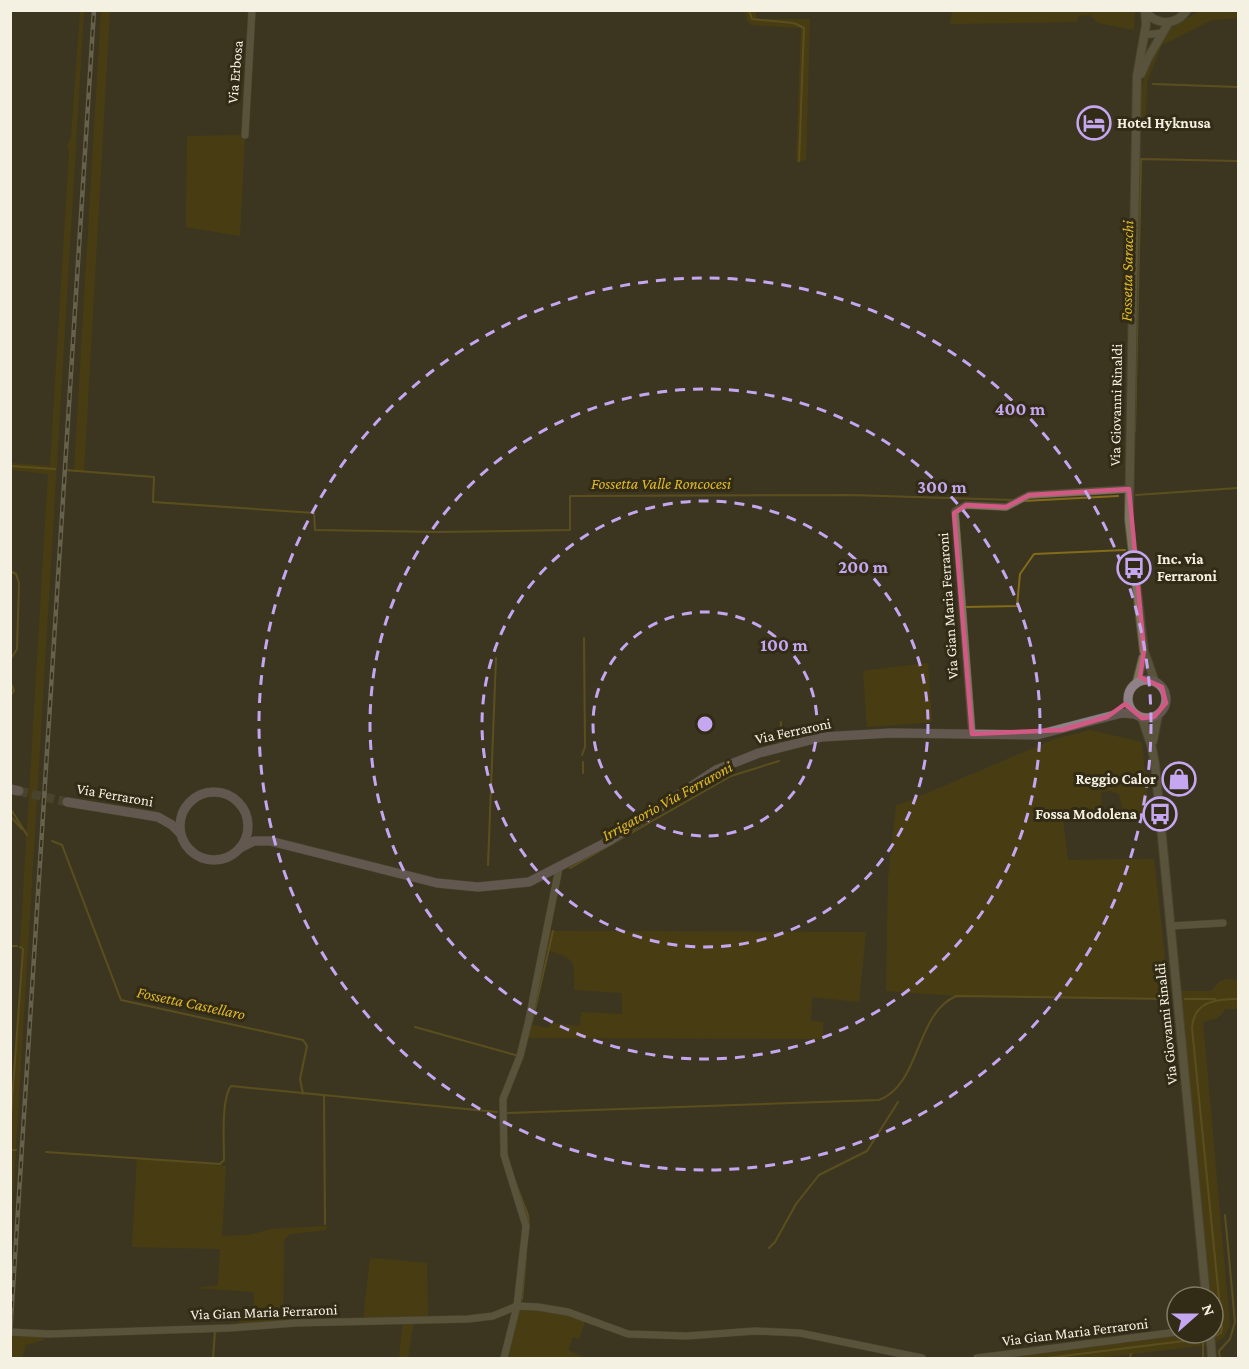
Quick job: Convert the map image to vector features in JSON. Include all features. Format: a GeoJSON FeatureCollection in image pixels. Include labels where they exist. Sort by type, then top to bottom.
{"type":"FeatureCollection","features":[{"type":"Feature","properties":{"kind":"main road"},"geometry":{"type":"LineString","coordinates":[[1107,717],[1120,707],[1137,682],[1155,682],[1162,687],[1167,697],[1164,710],[1158,715],[1138,716],[1129,705],[1128,696]]}},
{"type":"Feature","properties":{"kind":"main road","name":"Via Ferraroni"},"geometry":{"type":"LineString","coordinates":[[240,848],[254,841],[270,841],[402,876],[448,884],[478,887],[529,882],[559,868],[635,825],[716,770],[743,758],[822,737],[891,733],[1037,735],[1107,717],[1138,716]]}},
{"type":"Feature","properties":{"kind":"main road"},"geometry":{"type":"LineString","coordinates":[[222,792],[238,802],[245,812],[248,825],[246,837],[240,848],[225,859],[206,860],[189,850],[180,834],[180,821],[184,809],[192,799],[203,793],[222,792]]}},
{"type":"Feature","properties":{"kind":"main road","name":"Via Ferraroni"},"geometry":{"type":"LineString","coordinates":[[67,802],[159,817],[172,825],[180,834]]}},
{"type":"Feature","properties":{"kind":"main road","name":"Via Ferraroni"},"geometry":{"type":"LineString","coordinates":[[159,817],[184,809]]}},
{"type":"Feature","properties":{"kind":"main road","name":"Via Ferraroni"},"geometry":{"type":"LineString","coordinates":[[248,825],[270,841]]}},
{"type":"Feature","properties":{"kind":"street","name":"Via Erbosa"},"geometry":{"type":"LineString","coordinates":[[245,135],[252,10]]}},
{"type":"Feature","properties":{"kind":"street","name":"Via Giovanni Rinaldi"},"geometry":{"type":"LineString","coordinates":[[1137,86],[1148,58],[1169,22],[1155,20],[1145,10]]}},
{"type":"Feature","properties":{"kind":"street","name":"Via Giovanni Rinaldi"},"geometry":{"type":"LineString","coordinates":[[1145,10],[1144,35],[1137,72],[1129,489],[1132,557],[1144,651],[1155,682]]}},
{"type":"Feature","properties":{"kind":"street"},"geometry":{"type":"LineString","coordinates":[[1180,18],[1187,10]]}},
{"type":"Feature","properties":{"kind":"street"},"geometry":{"type":"LineString","coordinates":[[1169,22],[1194,10]]}},
{"type":"Feature","properties":{"kind":"street"},"geometry":{"type":"LineString","coordinates":[[1144,35],[1161,33]]}},
{"type":"Feature","properties":{"kind":"street","name":"Via Gian Maria Ferraroni"},"geometry":{"type":"LineString","coordinates":[[972,734],[954,513],[958,507],[966,505],[1001,507],[1015,504],[1024,496],[1129,489]]}},
{"type":"Feature","properties":{"kind":"street","name":"Via Giovanni Rinaldi"},"geometry":{"type":"LineString","coordinates":[[1137,682],[1144,651]]}},
{"type":"Feature","properties":{"kind":"street","name":"Via Giovanni Rinaldi"},"geometry":{"type":"LineString","coordinates":[[1158,715],[1153,729],[1152,748],[1205,1285]]}},
{"type":"Feature","properties":{"kind":"street","name":"Via Giovanni Rinaldi"},"geometry":{"type":"LineString","coordinates":[[1138,716],[1152,748]]}},
{"type":"Feature","properties":{"kind":"street"},"geometry":{"type":"LineString","coordinates":[[504,1359],[517,1306],[526,1224],[504,1155],[503,1095],[520,1056],[528,1024],[559,868]]}},
{"type":"Feature","properties":{"kind":"street"},"geometry":{"type":"LineString","coordinates":[[1170,926],[1223,923]]}},
{"type":"Feature","properties":{"kind":"street","name":"Via Gian Maria Ferraroni"},"geometry":{"type":"LineString","coordinates":[[10,1332],[49,1334],[230,1328],[295,1323],[468,1319],[493,1316],[517,1306],[568,1312],[628,1334],[687,1336],[755,1331],[791,1333],[922,1359]]}},
{"type":"Feature","properties":{"kind":"street","name":"Via Gian Maria Ferraroni"},"geometry":{"type":"LineString","coordinates":[[977,1359],[1165,1334]]}},
{"type":"Feature","properties":{"kind":"highlighted area"},"geometry":{"type":"Polygon","coordinates":[[[1129,489],[1144,651],[1140,677],[1162,687],[1166,703],[1154,717],[1142,718],[1125,704],[1107,717],[1062,730],[972,734],[954,513],[966,505],[1006,507],[1029,495],[1129,489]]]}},
{"type":"Feature","properties":{"kind":"shaded area"},"geometry":{"type":"Polygon","coordinates":[[[80,11],[84,11],[11,1231],[11,1128],[23,949],[20,947],[48,474],[11,470],[11,463],[50,466],[69,152],[67,145],[71,138],[80,11]]]}},
{"type":"Feature","properties":{"kind":"shaded area"},"geometry":{"type":"Polygon","coordinates":[[[101,11],[110,11],[84,471],[74,471],[101,11]]]}},
{"type":"Feature","properties":{"kind":"shaded area"},"geometry":{"type":"Polygon","coordinates":[[[745,11],[756,11],[756,19],[810,19],[806,160],[796,162],[801,28],[751,25],[747,21],[745,11]]]}},
{"type":"Feature","properties":{"kind":"shaded area"},"geometry":{"type":"Polygon","coordinates":[[[952,11],[1135,11],[1134,30],[1098,23],[1090,15],[1078,16],[1077,22],[950,24],[952,11]]]}},
{"type":"Feature","properties":{"kind":"shaded area"},"geometry":{"type":"Polygon","coordinates":[[[1200,11],[1238,11],[1238,18],[1212,20],[1162,45],[1147,82],[1146,117],[1134,117],[1148,63],[1169,29],[1200,11]]]}},
{"type":"Feature","properties":{"kind":"shaded area"},"geometry":{"type":"Polygon","coordinates":[[[245,135],[240,236],[186,227],[187,136],[245,135]]]}},
{"type":"Feature","properties":{"kind":"shaded area"},"geometry":{"type":"Polygon","coordinates":[[[928,663],[932,722],[867,727],[863,671],[928,663]]]}},
{"type":"Feature","properties":{"kind":"shaded area"},"geometry":{"type":"Polygon","coordinates":[[[1090,730],[1142,742],[1149,815],[1124,816],[1119,794],[1110,791],[1101,792],[1103,817],[1083,817],[1062,813],[1068,860],[1154,859],[1169,994],[1157,999],[956,996],[886,991],[888,880],[896,806],[1055,739],[1090,730]]]}},
{"type":"Feature","properties":{"kind":"shaded area"},"geometry":{"type":"Polygon","coordinates":[[[549,931],[866,932],[859,1002],[812,997],[811,1021],[823,1022],[823,1039],[524,1038],[528,1024],[548,1028],[551,1023],[580,1026],[581,1012],[622,1014],[622,993],[574,990],[574,971],[571,961],[545,949],[549,931]]]}},
{"type":"Feature","properties":{"kind":"shaded area"},"geometry":{"type":"Polygon","coordinates":[[[1238,980],[1238,1009],[1225,1009],[1219,1017],[1203,1022],[1230,1325],[1225,1335],[1225,1285],[1210,1285],[1181,991],[1211,991],[1220,981],[1238,980]]]}},
{"type":"Feature","properties":{"kind":"shaded area"},"geometry":{"type":"Polygon","coordinates":[[[137,1158],[226,1166],[222,1236],[249,1235],[271,1229],[327,1226],[327,1230],[290,1234],[284,1240],[283,1323],[238,1327],[239,1320],[253,1318],[254,1292],[195,1288],[218,1285],[220,1249],[132,1247],[137,1158]]]}},
{"type":"Feature","properties":{"kind":"shaded area"},"geometry":{"type":"Polygon","coordinates":[[[370,1258],[427,1263],[428,1319],[414,1319],[408,1358],[399,1358],[403,1320],[363,1321],[370,1258]]]}},
{"type":"Feature","properties":{"kind":"shaded area"},"geometry":{"type":"Polygon","coordinates":[[[517,1306],[538,1307],[586,1319],[579,1339],[573,1337],[568,1350],[585,1358],[504,1358],[517,1306]]]}},
{"type":"Feature","properties":{"kind":"shaded area"},"geometry":{"type":"Polygon","coordinates":[[[11,1336],[44,1337],[44,1340],[26,1345],[22,1358],[11,1358],[11,1336]]]}},
{"type":"Feature","properties":{"kind":"shaded area"},"geometry":{"type":"Polygon","coordinates":[[[1165,1336],[1165,1345],[1207,1345],[1099,1358],[979,1358],[1165,1336]]]}},
{"type":"Feature","properties":{"kind":"waterway"},"geometry":{"type":"LineString","coordinates":[[749,10],[752,19],[794,23],[804,28],[799,161]]}},
{"type":"Feature","properties":{"kind":"waterway"},"geometry":{"type":"LineString","coordinates":[[1153,84],[1238,87]]}},
{"type":"Feature","properties":{"kind":"waterway","name":"Fossetta Saracchi"},"geometry":{"type":"LineString","coordinates":[[1135,431],[1141,159],[1238,161]]}},
{"type":"Feature","properties":{"kind":"waterway","name":"Fossetta Valle Roncocesi"},"geometry":{"type":"LineString","coordinates":[[10,466],[55,469]]}},
{"type":"Feature","properties":{"kind":"waterway","name":"Fossetta Valle Roncocesi"},"geometry":{"type":"LineString","coordinates":[[65,470],[154,477],[153,502],[314,513],[315,530],[439,532],[570,530],[570,496],[850,495],[1014,500]]}},
{"type":"Feature","properties":{"kind":"waterway","name":"Fossetta Valle Roncocesi"},"geometry":{"type":"LineString","coordinates":[[1136,495],[1238,488]]}},
{"type":"Feature","properties":{"kind":"waterway","name":"Fossetta Valle Roncocesi"},"geometry":{"type":"LineString","coordinates":[[1023,501],[1118,496]]}},
{"type":"Feature","properties":{"kind":"waterway"},"geometry":{"type":"LineString","coordinates":[[966,607],[1017,606],[1020,574],[1034,554],[1125,550]]}},
{"type":"Feature","properties":{"kind":"waterway"},"geometry":{"type":"LineString","coordinates":[[10,571],[16,574],[19,583],[17,649],[10,660]]}},
{"type":"Feature","properties":{"kind":"waterway"},"geometry":{"type":"LineString","coordinates":[[582,755],[585,747],[584,638]]}},
{"type":"Feature","properties":{"kind":"waterway"},"geometry":{"type":"LineString","coordinates":[[488,865],[496,658]]}},
{"type":"Feature","properties":{"kind":"waterway"},"geometry":{"type":"LineString","coordinates":[[10,682],[14,690],[10,697]]}},
{"type":"Feature","properties":{"kind":"waterway","name":"Irrigatorio Via Ferraroni"},"geometry":{"type":"LineString","coordinates":[[780,743],[781,722]]}},
{"type":"Feature","properties":{"kind":"waterway","name":"Irrigatorio Via Ferraroni"},"geometry":{"type":"LineString","coordinates":[[570,868],[731,776],[779,761]]}},
{"type":"Feature","properties":{"kind":"waterway"},"geometry":{"type":"LineString","coordinates":[[583,762],[583,773]]}},
{"type":"Feature","properties":{"kind":"waterway","name":"Fossetta Castellaro"},"geometry":{"type":"LineString","coordinates":[[10,808],[27,835]]}},
{"type":"Feature","properties":{"kind":"waterway","name":"Fossetta Castellaro"},"geometry":{"type":"LineString","coordinates":[[10,816],[22,829]]}},
{"type":"Feature","properties":{"kind":"waterway","name":"Fossetta Castellaro"},"geometry":{"type":"LineString","coordinates":[[52,841],[62,845],[121,1000],[303,1040],[307,1046],[300,1079],[303,1094]]}},
{"type":"Feature","properties":{"kind":"waterway","name":"Irrigatorio Via Ferraroni"},"geometry":{"type":"LineString","coordinates":[[532,1022],[553,931]]}},
{"type":"Feature","properties":{"kind":"waterway"},"geometry":{"type":"LineString","coordinates":[[10,946],[17,946]]}},
{"type":"Feature","properties":{"kind":"waterway"},"geometry":{"type":"LineString","coordinates":[[10,1130],[23,949],[20,947]]}},
{"type":"Feature","properties":{"kind":"waterway"},"geometry":{"type":"LineString","coordinates":[[506,1113],[879,1100],[893,1092],[903,1080],[933,1018],[943,1005],[956,996],[1169,999]]}},
{"type":"Feature","properties":{"kind":"waterway"},"geometry":{"type":"LineString","coordinates":[[1185,999],[1215,999]]}},
{"type":"Feature","properties":{"kind":"waterway"},"geometry":{"type":"LineString","coordinates":[[1218,1285],[1192,1028],[1197,1012],[1207,1003],[1238,999]]}},
{"type":"Feature","properties":{"kind":"waterway"},"geometry":{"type":"LineString","coordinates":[[415,1027],[519,1056]]}},
{"type":"Feature","properties":{"kind":"waterway"},"geometry":{"type":"LineString","coordinates":[[46,1152],[220,1164],[224,1160],[224,1111],[231,1086],[497,1112]]}},
{"type":"Feature","properties":{"kind":"waterway"},"geometry":{"type":"LineString","coordinates":[[324,1096],[325,1224]]}},
{"type":"Feature","properties":{"kind":"waterway"},"geometry":{"type":"LineString","coordinates":[[769,1248],[775,1242],[796,1204],[819,1175],[867,1151],[898,1102]]}},
{"type":"Feature","properties":{"kind":"waterway"},"geometry":{"type":"LineString","coordinates":[[10,1150],[16,1150]]}},
{"type":"Feature","properties":{"kind":"waterway","name":"Irrigatorio Via Ferraroni"},"geometry":{"type":"LineString","coordinates":[[516,1184],[528,1215],[529,1227]]}},
{"type":"Feature","properties":{"kind":"waterway"},"geometry":{"type":"LineString","coordinates":[[1220,1358],[1219,1351],[1230,1339],[1235,1322],[1225,1215]]}},
{"type":"Feature","properties":{"kind":"waterway","name":"Irrigatorio Via Ferraroni"},"geometry":{"type":"LineString","coordinates":[[522,1299],[526,1256]]}},
{"type":"Feature","properties":{"kind":"waterway"},"geometry":{"type":"LineString","coordinates":[[213,1358],[215,1331]]}},
{"type":"Feature","properties":{"kind":"waterway"},"geometry":{"type":"LineString","coordinates":[[1047,1358],[1165,1343]]}},
{"type":"Feature","properties":{"kind":"waterway"},"geometry":{"type":"LineString","coordinates":[[1203,1345],[1203,1358]]}},
{"type":"Feature","properties":{"kind":"waterway"},"geometry":{"type":"LineString","coordinates":[[1130,1358],[1131,1354]]}},
{"type":"Feature","properties":{"kind":"tunnel"},"geometry":{"type":"LineString","coordinates":[[19,791],[67,802]]}},
{"type":"Feature","properties":{"kind":"railway"},"geometry":{"type":"LineString","coordinates":[[10,1336],[94,10]]}},
{"type":"Feature","properties":{"kind":"place","name":"Hotel Hyknusa"},"geometry":{"type":"Point","coordinates":[1094,123]}},
{"type":"Feature","properties":{"kind":"place","name":"Inc. via Ferraroni"},"geometry":{"type":"Point","coordinates":[1134,568]}},
{"type":"Feature","properties":{"kind":"place","name":"Reggio Calor"},"geometry":{"type":"Point","coordinates":[1179,779]}},
{"type":"Feature","properties":{"kind":"place","name":"Fossa Modolena"},"geometry":{"type":"Point","coordinates":[1160,814]}}]}
